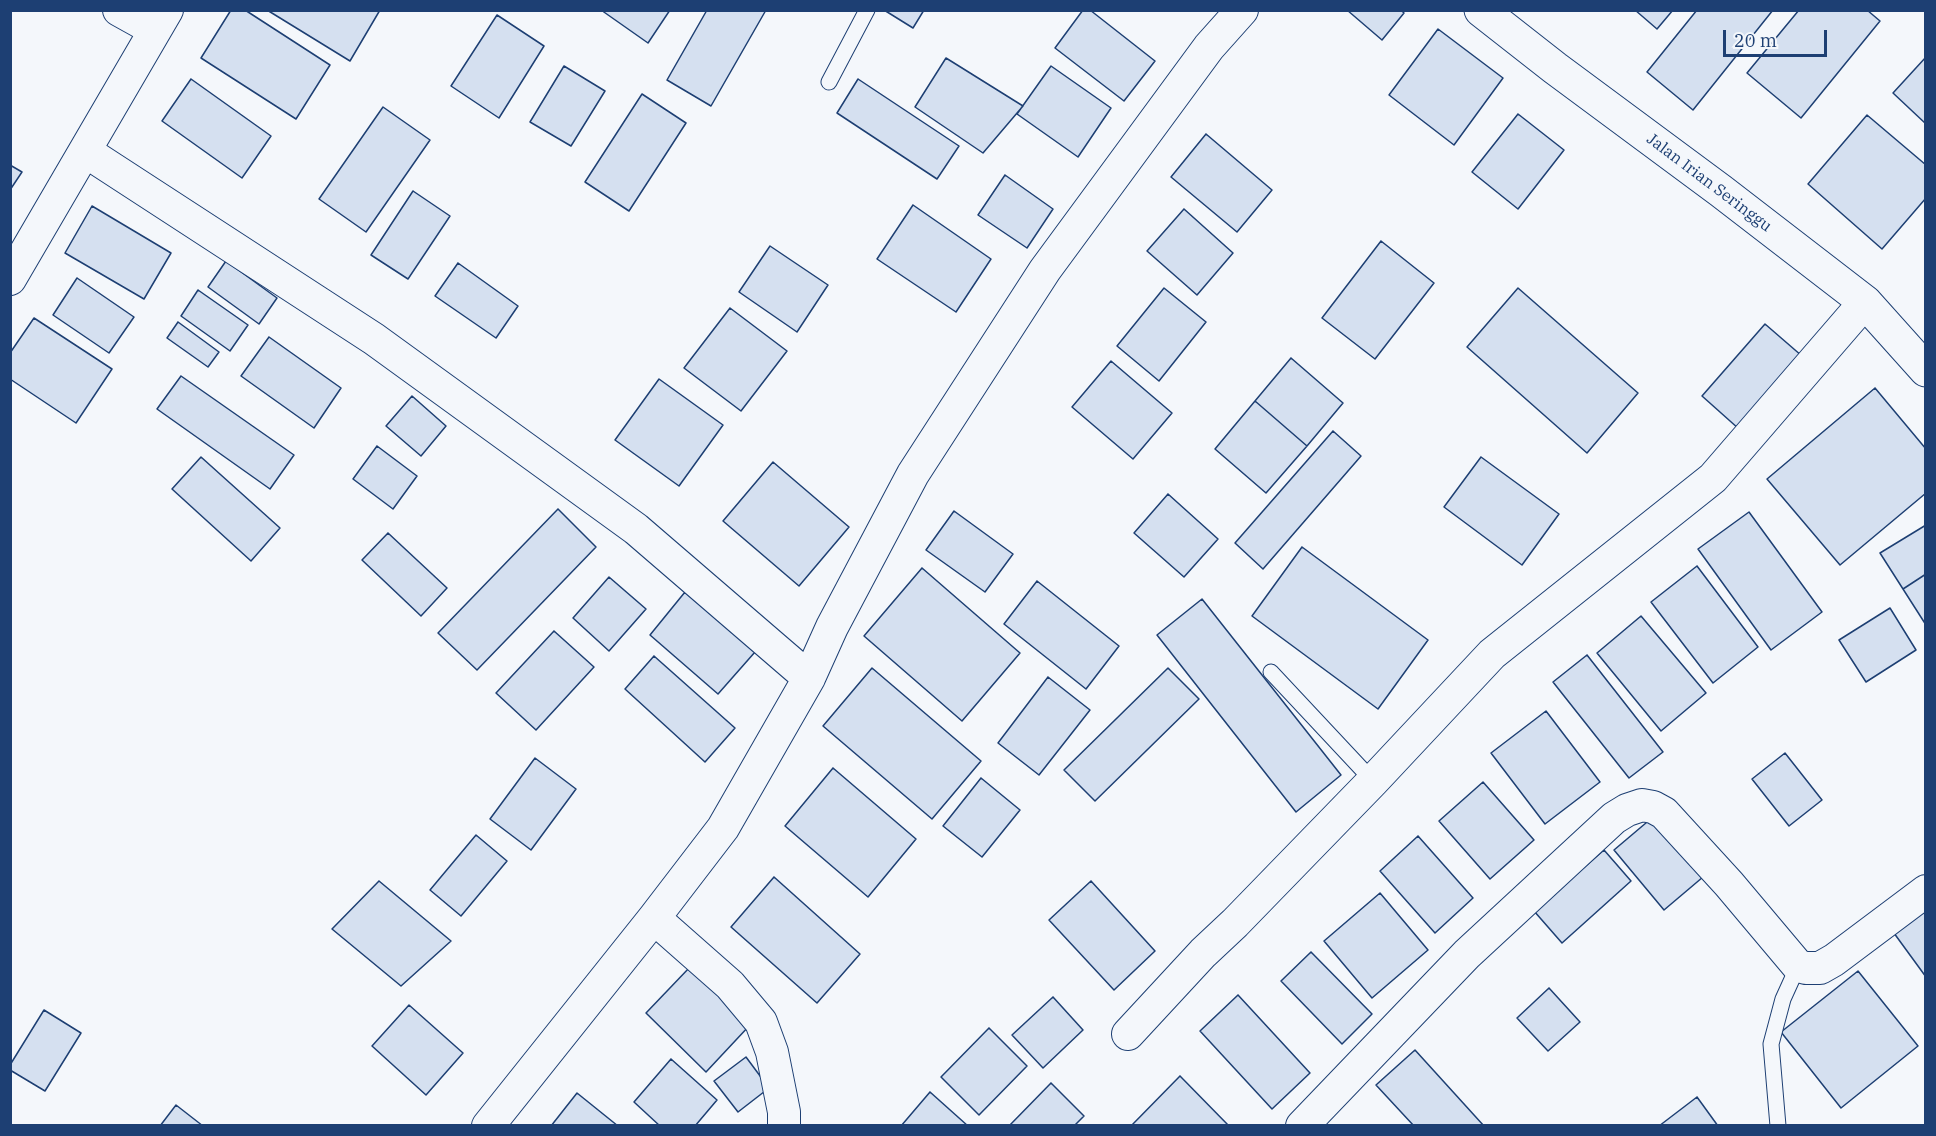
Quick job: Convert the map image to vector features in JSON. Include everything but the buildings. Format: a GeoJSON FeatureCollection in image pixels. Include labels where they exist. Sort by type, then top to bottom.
{"type":"FeatureCollection","features":[{"type":"Feature","properties":{"kind":"street"},"geometry":{"type":"LineString","coordinates":[[10,279],[161,20],[119,10]]}},
{"type":"Feature","properties":{"kind":"street"},"geometry":{"type":"LineString","coordinates":[[488,1125],[723,828],[809,678],[832,627],[913,474],[1045,270],[1209,46],[1242,10]]}},
{"type":"Feature","properties":{"kind":"street","name":"Jalan Irian Seringgu"},"geometry":{"type":"LineString","coordinates":[[1481,10],[1865,302],[1926,370]]}},
{"type":"Feature","properties":{"kind":"street"},"geometry":{"type":"LineString","coordinates":[[85,151],[374,339],[627,522],[809,678]]}},
{"type":"Feature","properties":{"kind":"street"},"geometry":{"type":"LineString","coordinates":[[1128,1034],[1203,953],[1373,781],[1492,654],[1713,478],[1865,302]]}},
{"type":"Feature","properties":{"kind":"street"},"geometry":{"type":"LineString","coordinates":[[1302,1125],[1467,954],[1614,818],[1627,810],[1642,805],[1653,807],[1664,813],[1729,884],[1798,966],[1820,968],[1834,960],[1926,891]]}},
{"type":"Feature","properties":{"kind":"street"},"geometry":{"type":"LineString","coordinates":[[654,918],[730,985],[761,1022],[772,1052],[784,1112],[784,1125]]}},
{"type":"Feature","properties":{"kind":"lane"},"geometry":{"type":"LineString","coordinates":[[829,82],[867,10]]}},
{"type":"Feature","properties":{"kind":"lane"},"geometry":{"type":"LineString","coordinates":[[1271,672],[1373,781]]}},
{"type":"Feature","properties":{"kind":"lane"},"geometry":{"type":"LineString","coordinates":[[1778,1125],[1771,1044],[1783,999],[1798,966]]}}]}
